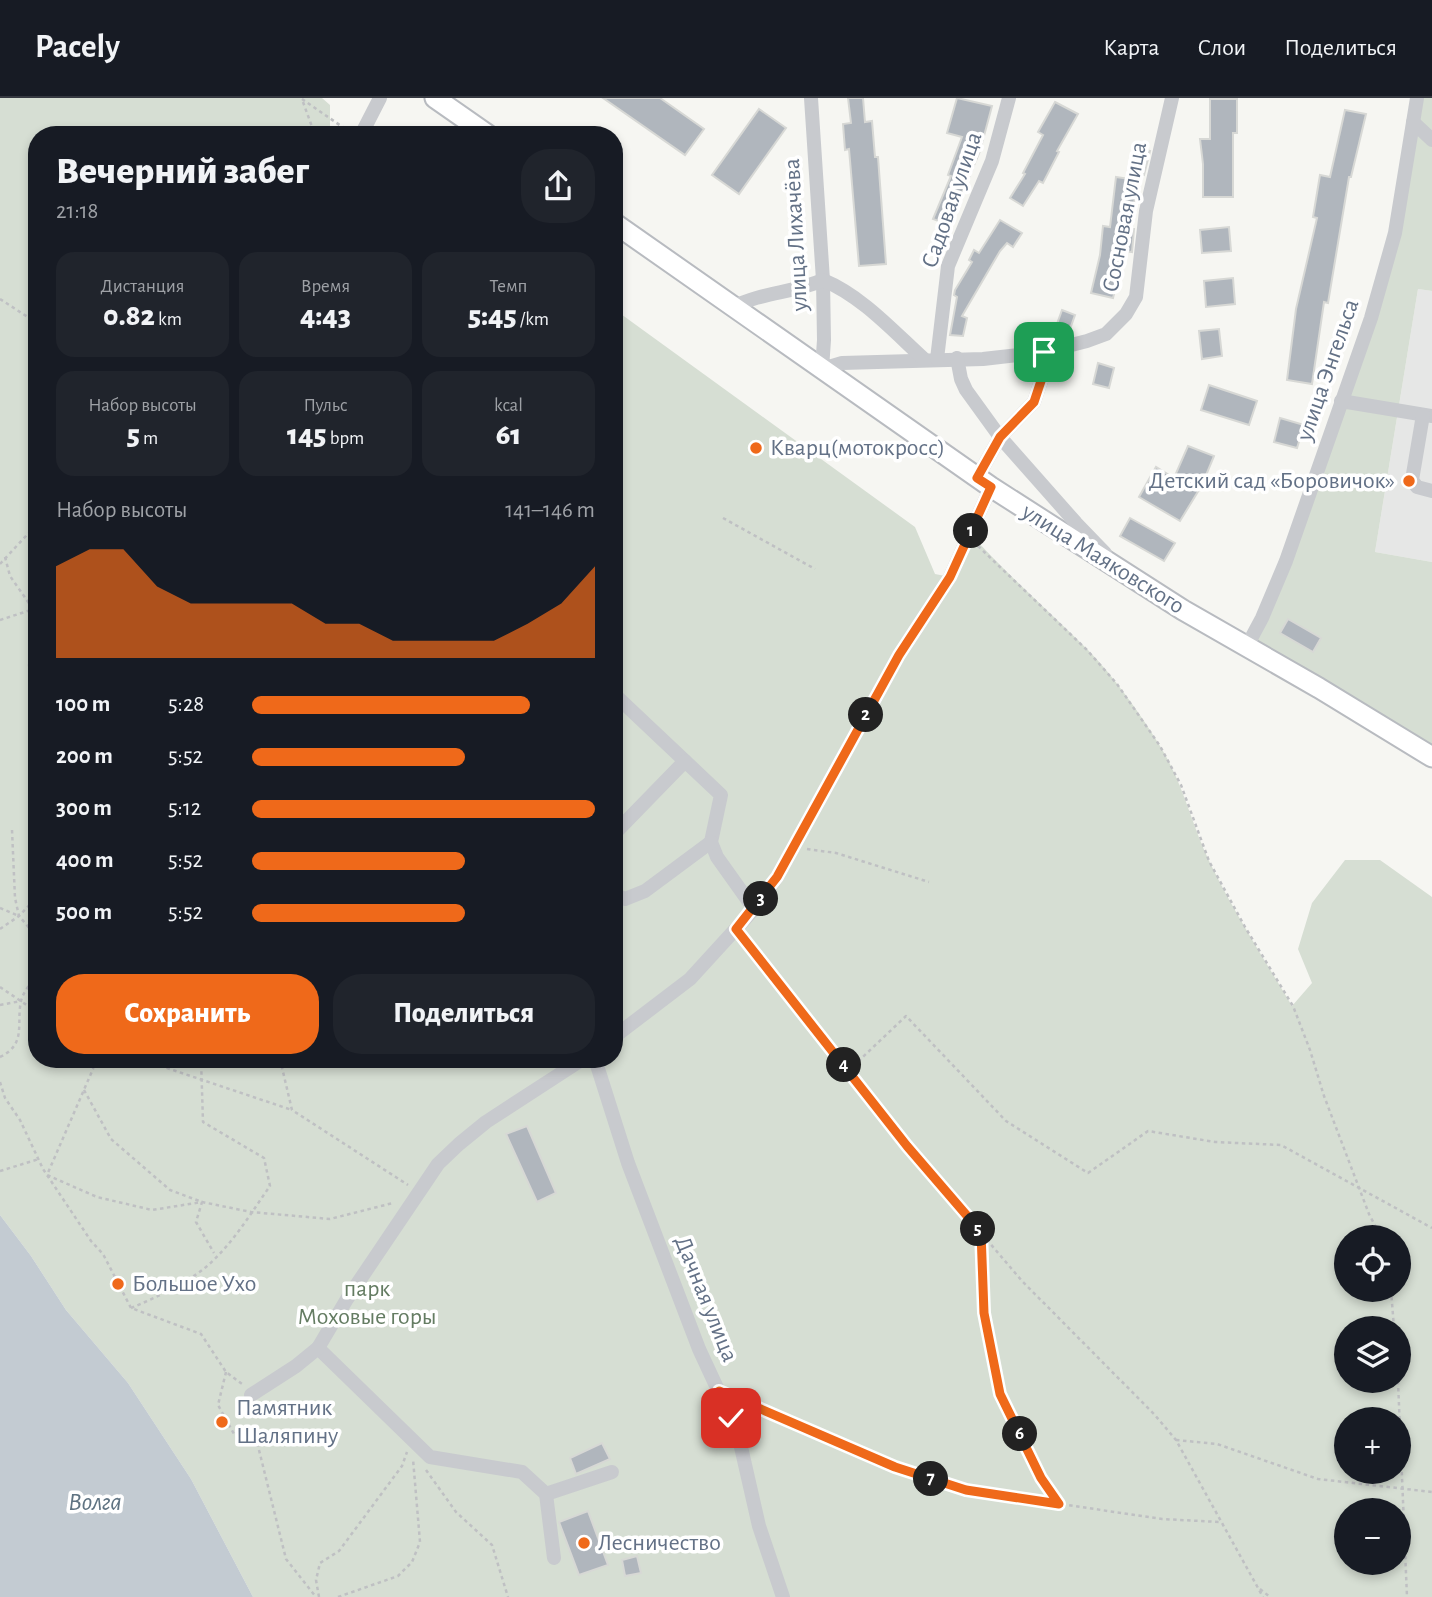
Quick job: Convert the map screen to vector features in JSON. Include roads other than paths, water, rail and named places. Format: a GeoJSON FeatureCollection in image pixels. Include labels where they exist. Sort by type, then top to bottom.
{"type":"FeatureCollection","features":[{"type":"Feature","properties":{"kind":"main road"},"geometry":{"type":"LineString","coordinates":[[435,98],[475,126]]}},
{"type":"Feature","properties":{"kind":"main road","name":"улица Маяковского"},"geometry":{"type":"LineString","coordinates":[[623,229],[984,483],[1125,574],[1432,757]]}},
{"type":"Feature","properties":{"kind":"street"},"geometry":{"type":"LineString","coordinates":[[365,126],[380,98]]}},
{"type":"Feature","properties":{"kind":"street","name":"улица Лихачёва"},"geometry":{"type":"LineString","coordinates":[[811,98],[822,280],[822,369]]}},
{"type":"Feature","properties":{"kind":"street","name":"Садовая улица"},"geometry":{"type":"LineString","coordinates":[[931,359],[948,266],[992,161],[1009,98]]}},
{"type":"Feature","properties":{"kind":"street","name":"Сосновая улица"},"geometry":{"type":"LineString","coordinates":[[822,369],[842,363],[983,359],[1044,352],[1106,334],[1126,314],[1136,297],[1146,211],[1172,98]]}},
{"type":"Feature","properties":{"kind":"street","name":"улица Энгельса"},"geometry":{"type":"LineString","coordinates":[[1247,646],[1286,561],[1371,317],[1395,233],[1417,98]]}},
{"type":"Feature","properties":{"kind":"street"},"geometry":{"type":"LineString","coordinates":[[1413,122],[1432,140]]}},
{"type":"Feature","properties":{"kind":"street"},"geometry":{"type":"LineString","coordinates":[[733,307],[749,299],[805,288],[822,280],[837,286],[931,359]]}},
{"type":"Feature","properties":{"kind":"street"},"geometry":{"type":"LineString","coordinates":[[623,1030],[690,979],[754,909],[777,877],[899,655],[950,577],[970,533],[1000,437],[1034,402],[1044,372],[1044,352]]}},
{"type":"Feature","properties":{"kind":"street"},"geometry":{"type":"LineString","coordinates":[[957,358],[966,390],[1000,437],[1125,574]]}},
{"type":"Feature","properties":{"kind":"street"},"geometry":{"type":"LineString","coordinates":[[1342,401],[1427,415],[1412,480],[1416,487],[1432,491]]}},
{"type":"Feature","properties":{"kind":"street"},"geometry":{"type":"LineString","coordinates":[[623,702],[721,795],[711,842],[718,857],[754,909]]}},
{"type":"Feature","properties":{"kind":"street"},"geometry":{"type":"LineString","coordinates":[[623,825],[685,761]]}},
{"type":"Feature","properties":{"kind":"street"},"geometry":{"type":"LineString","coordinates":[[623,898],[645,891],[711,842]]}},
{"type":"Feature","properties":{"kind":"street"},"geometry":{"type":"LineString","coordinates":[[251,1395],[296,1366],[318,1348],[347,1299],[438,1164],[458,1144],[568,1068]]}},
{"type":"Feature","properties":{"kind":"street","name":"Дачная улица"},"geometry":{"type":"LineString","coordinates":[[598,1068],[628,1163],[699,1349],[741,1447],[759,1526],[783,1597]]}},
{"type":"Feature","properties":{"kind":"street"},"geometry":{"type":"LineString","coordinates":[[318,1348],[430,1457],[522,1472],[546,1494],[554,1558]]}},
{"type":"Feature","properties":{"kind":"street"},"geometry":{"type":"LineString","coordinates":[[546,1494],[612,1472]]}},
{"type":"Feature","properties":{"kind":"water","name":"Волга"},"geometry":{"type":"Polygon","coordinates":[[[0,1215],[66,1310],[128,1383],[191,1479],[253,1597],[0,1597],[0,1215]]]}},
{"type":"Feature","properties":{"kind":"place","name":"Кварц(мотокросс)"},"geometry":{"type":"Point","coordinates":[756,448]}},
{"type":"Feature","properties":{"kind":"place","name":"Детский сад «Боровичок»"},"geometry":{"type":"Point","coordinates":[1409,481]}},
{"type":"Feature","properties":{"kind":"place","name":"Большое Ухо"},"geometry":{"type":"Point","coordinates":[118,1284]}},
{"type":"Feature","properties":{"kind":"place","name":"Памятник Шаляпину"},"geometry":{"type":"Point","coordinates":[222,1422]}},
{"type":"Feature","properties":{"kind":"place","name":"Лесничество"},"geometry":{"type":"Point","coordinates":[584,1543]}},
{"type":"Feature","properties":{"kind":"park label","name":"парк Моховые горы"},"geometry":{"type":"Point","coordinates":[367,1303]}}]}
